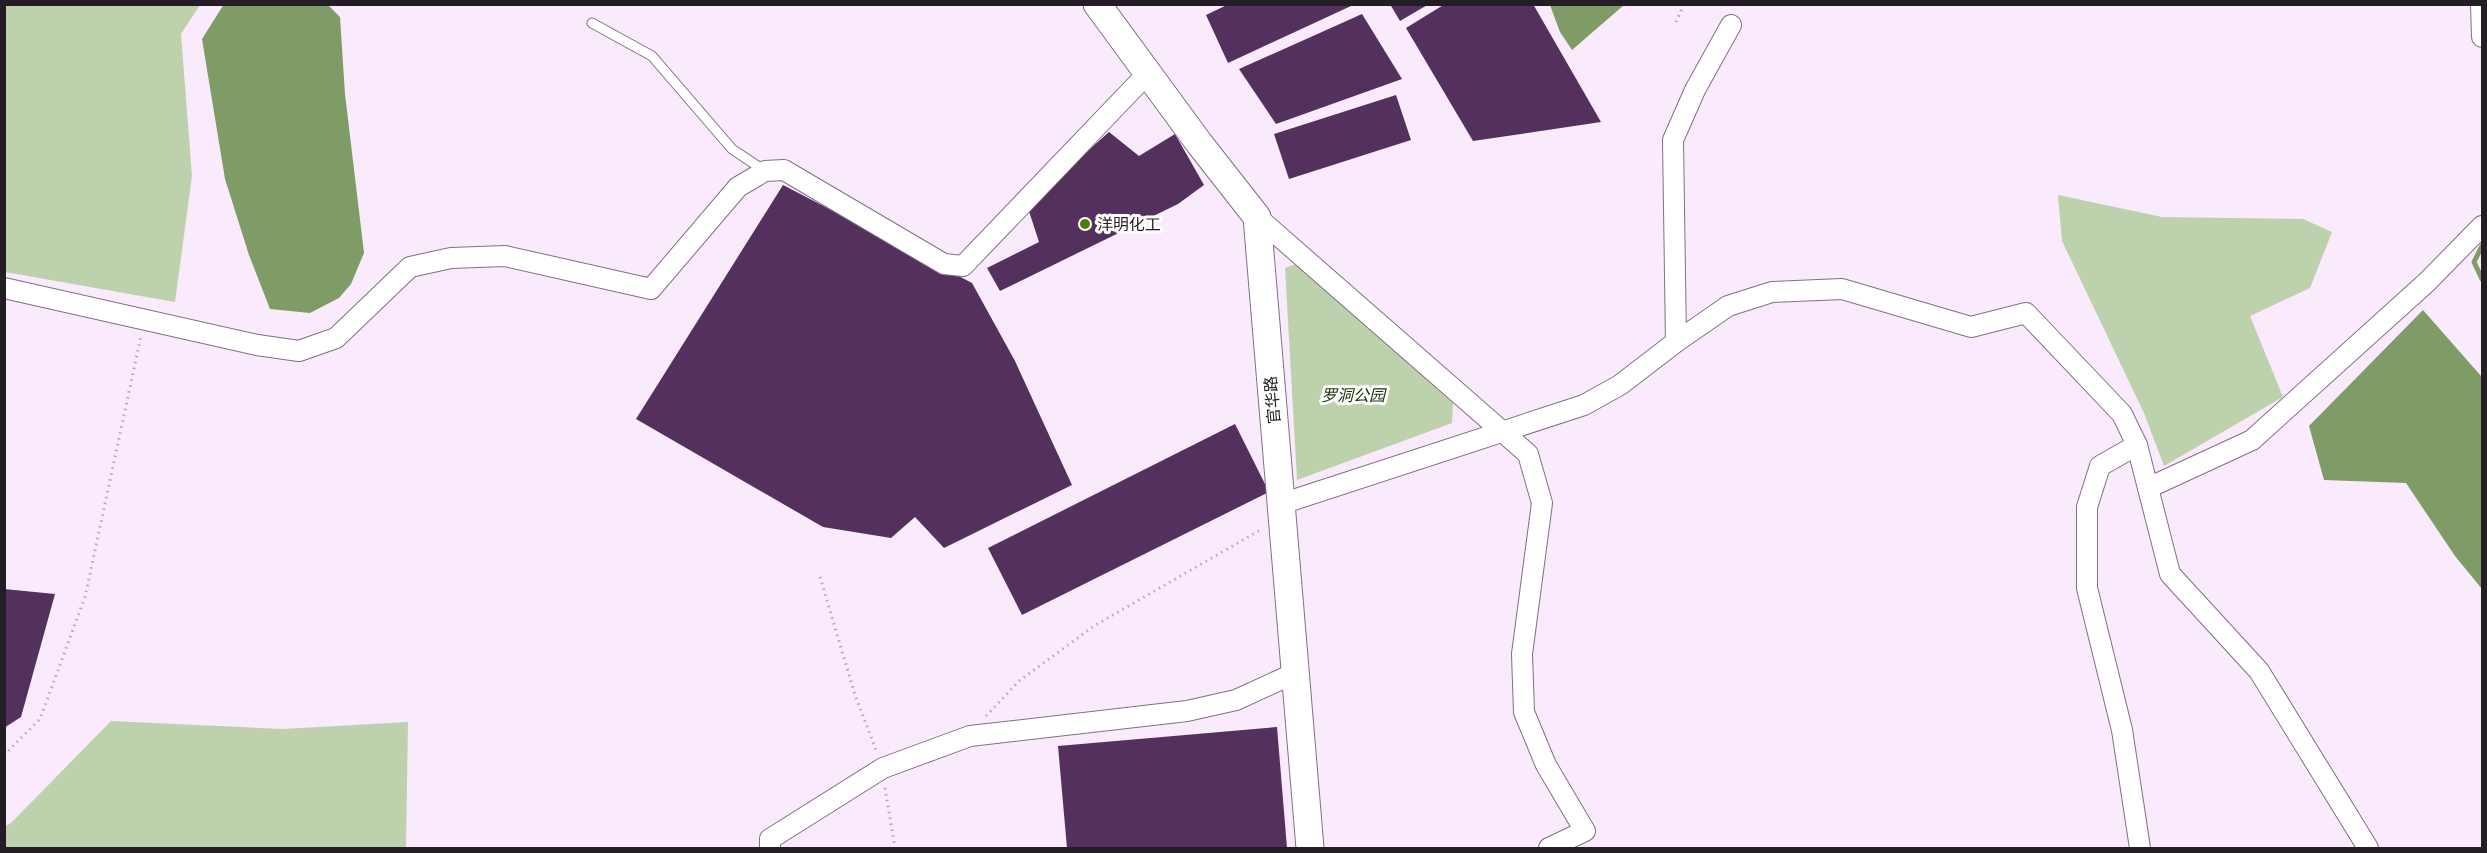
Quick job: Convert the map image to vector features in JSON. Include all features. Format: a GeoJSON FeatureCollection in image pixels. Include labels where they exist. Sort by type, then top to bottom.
{"type":"FeatureCollection","features":[{"type":"Feature","properties":{"kind":"main road"},"geometry":{"type":"LineString","coordinates":[[1097,4],[1147,74],[1257,217]]}},
{"type":"Feature","properties":{"kind":"main road","name":"官华路"},"geometry":{"type":"LineString","coordinates":[[1257,217],[1310,849]]}},
{"type":"Feature","properties":{"kind":"street"},"geometry":{"type":"LineString","coordinates":[[2481,4],[2482,37]]}},
{"type":"Feature","properties":{"kind":"street"},"geometry":{"type":"LineString","coordinates":[[1676,342],[1673,140],[1695,90],[1731,25]]}},
{"type":"Feature","properties":{"kind":"street"},"geometry":{"type":"LineString","coordinates":[[4,288],[257,345],[299,351],[336,338],[410,267],[451,258],[505,256],[651,290],[738,187],[765,171],[784,170],[944,264],[963,266],[1147,74]]}},
{"type":"Feature","properties":{"kind":"street"},"geometry":{"type":"LineString","coordinates":[[1257,217],[1528,454],[1542,503],[1522,654],[1524,712],[1546,765],[1585,831],[1549,849]]}},
{"type":"Feature","properties":{"kind":"street"},"geometry":{"type":"LineString","coordinates":[[2148,488],[2252,440],[2427,282],[2482,226]]}},
{"type":"Feature","properties":{"kind":"street"},"geometry":{"type":"LineString","coordinates":[[1282,511],[1584,405],[1620,385],[1728,306],[1772,292],[1842,288],[1971,327],[2026,313],[2122,414],[2137,445],[2170,574],[2259,671],[2368,849]]}},
{"type":"Feature","properties":{"kind":"street"},"geometry":{"type":"LineString","coordinates":[[2137,445],[2100,466],[2087,507],[2087,588],[2122,730],[2140,849]]}},
{"type":"Feature","properties":{"kind":"street"},"geometry":{"type":"LineString","coordinates":[[770,849],[770,839],[883,768],[970,735],[1187,711],[1236,700],[1295,674]]}},
{"type":"Feature","properties":{"kind":"lane"},"geometry":{"type":"LineString","coordinates":[[592,23],[652,56],[732,148],[765,171]]}},
{"type":"Feature","properties":{"kind":"path"},"geometry":{"type":"LineString","coordinates":[[1676,22],[1684,4]]}},
{"type":"Feature","properties":{"kind":"path"},"geometry":{"type":"LineString","coordinates":[[4,755],[40,719],[85,597],[144,320]]}},
{"type":"Feature","properties":{"kind":"path"},"geometry":{"type":"LineString","coordinates":[[970,735],[1019,681],[1094,626],[1282,511]]}},
{"type":"Feature","properties":{"kind":"path"},"geometry":{"type":"LineString","coordinates":[[820,577],[855,695],[883,768],[886,802],[896,849]]}},
{"type":"Feature","properties":{"kind":"green space"},"geometry":{"type":"Polygon","coordinates":[[[4,5],[200,5],[181,34],[192,176],[175,302],[5,272],[4,5]]]}},
{"type":"Feature","properties":{"kind":"green space"},"geometry":{"type":"Polygon","coordinates":[[[2058,195],[2162,217],[2303,219],[2332,232],[2310,288],[2250,316],[2283,397],[2164,466],[2144,413],[2062,241],[2058,195]]]}},
{"type":"Feature","properties":{"kind":"green space","name":"罗洞公园"},"geometry":{"type":"Polygon","coordinates":[[[1296,264],[1453,403],[1452,423],[1297,480],[1285,268],[1296,264]]]}},
{"type":"Feature","properties":{"kind":"green space"},"geometry":{"type":"Polygon","coordinates":[[[111,721],[282,729],[408,722],[406,848],[5,848],[5,826],[11,823],[111,721]]]}},
{"type":"Feature","properties":{"kind":"shaded area"},"geometry":{"type":"Polygon","coordinates":[[[224,4],[328,5],[340,17],[345,94],[364,253],[351,284],[339,298],[310,313],[270,309],[249,255],[225,179],[202,39],[224,4]]]}},
{"type":"Feature","properties":{"kind":"shaded area"},"geometry":{"type":"Polygon","coordinates":[[[1550,4],[1624,5],[1572,50],[1560,32],[1550,4]]]}},
{"type":"Feature","properties":{"kind":"shaded area"},"geometry":{"type":"Polygon","coordinates":[[[2423,310],[2481,376],[2482,589],[2455,556],[2406,483],[2324,480],[2309,426],[2423,310]]]}},
{"type":"Feature","properties":{"kind":"building"},"geometry":{"type":"Polygon","coordinates":[[[1229,4],[1350,4],[1351,6],[1228,63],[1206,15],[1229,4]]]}},
{"type":"Feature","properties":{"kind":"building"},"geometry":{"type":"Polygon","coordinates":[[[1390,4],[1429,4],[1400,21],[1390,4]]]}},
{"type":"Feature","properties":{"kind":"building"},"geometry":{"type":"Polygon","coordinates":[[[1445,4],[1533,4],[1601,122],[1473,141],[1406,28],[1445,4]]]}},
{"type":"Feature","properties":{"kind":"building"},"geometry":{"type":"Polygon","coordinates":[[[1362,14],[1402,79],[1276,124],[1239,69],[1362,14]]]}},
{"type":"Feature","properties":{"kind":"building"},"geometry":{"type":"Polygon","coordinates":[[[1396,95],[1411,140],[1289,179],[1274,134],[1396,95]]]}},
{"type":"Feature","properties":{"kind":"building","name":"洋明化工"},"geometry":{"type":"Polygon","coordinates":[[[1109,132],[1139,156],[1175,134],[1204,185],[1178,204],[1000,291],[987,268],[1039,242],[1027,205],[1109,132]]]}},
{"type":"Feature","properties":{"kind":"building"},"geometry":{"type":"Polygon","coordinates":[[[783,185],[972,283],[1015,361],[1072,485],[944,548],[915,517],[891,538],[823,527],[636,419],[783,185]]]}},
{"type":"Feature","properties":{"kind":"building"},"geometry":{"type":"Polygon","coordinates":[[[1235,424],[1269,492],[1022,615],[988,548],[1235,424]]]}},
{"type":"Feature","properties":{"kind":"building"},"geometry":{"type":"Polygon","coordinates":[[[4,589],[55,594],[21,717],[4,728],[4,589]]]}},
{"type":"Feature","properties":{"kind":"building"},"geometry":{"type":"Polygon","coordinates":[[[1277,727],[1287,848],[1067,848],[1058,746],[1277,727]]]}},
{"type":"Feature","properties":{"kind":"waterway"},"geometry":{"type":"LineString","coordinates":[[2482,246],[2474,262],[2482,279]]}},
{"type":"Feature","properties":{"kind":"place","name":"洋明化工"},"geometry":{"type":"Point","coordinates":[1085,224]}}]}
